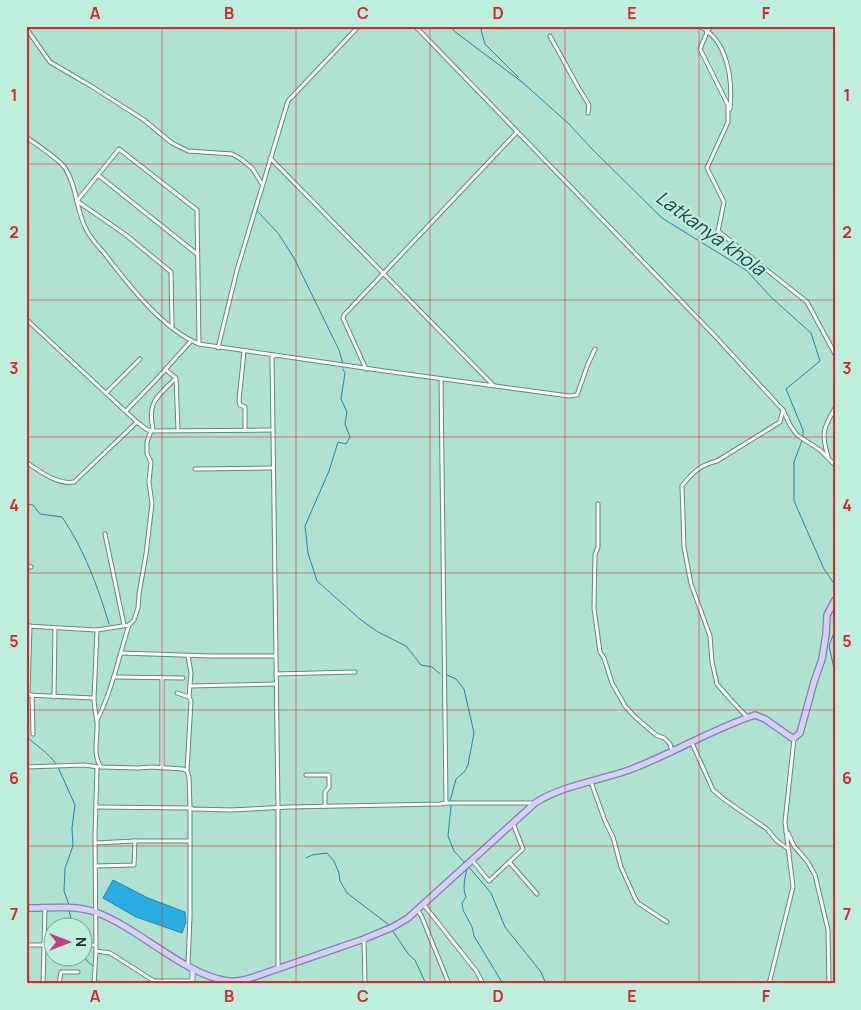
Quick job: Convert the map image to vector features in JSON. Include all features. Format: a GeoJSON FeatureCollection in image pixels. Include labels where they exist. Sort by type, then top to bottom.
{"type":"FeatureCollection","features":[{"type":"Feature","properties":{"kind":"main road"},"geometry":{"type":"LineString","coordinates":[[26,908],[72,909],[95,912],[128,929],[190,967],[229,981],[242,981],[278,970],[364,939],[401,923],[535,803],[556,792],[630,770],[755,715],[765,719],[794,738],[800,733],[822,659],[827,615],[834,602]]}},
{"type":"Feature","properties":{"kind":"street"},"geometry":{"type":"LineString","coordinates":[[218,348],[237,270],[288,101],[359,26]]}},
{"type":"Feature","properties":{"kind":"street"},"geometry":{"type":"LineString","coordinates":[[416,26],[714,335],[783,410],[797,435],[820,450],[835,465]]}},
{"type":"Feature","properties":{"kind":"street"},"geometry":{"type":"LineString","coordinates":[[699,26],[708,30],[723,52],[730,72],[731,93],[728,122],[707,168],[724,202],[718,231],[807,302],[835,354]]}},
{"type":"Feature","properties":{"kind":"street"},"geometry":{"type":"LineString","coordinates":[[712,26],[708,30],[700,49],[728,105],[728,122]]}},
{"type":"Feature","properties":{"kind":"street"},"geometry":{"type":"LineString","coordinates":[[26,28],[50,62],[144,120],[172,143],[188,150],[232,154],[252,168],[262,184]]}},
{"type":"Feature","properties":{"kind":"street"},"geometry":{"type":"LineString","coordinates":[[550,36],[589,105],[588,113]]}},
{"type":"Feature","properties":{"kind":"street"},"geometry":{"type":"LineString","coordinates":[[366,369],[342,318],[517,132]]}},
{"type":"Feature","properties":{"kind":"street"},"geometry":{"type":"LineString","coordinates":[[26,137],[64,166],[86,229],[141,298],[172,327],[191,341],[199,344],[366,369],[569,396],[577,395],[595,349]]}},
{"type":"Feature","properties":{"kind":"street"},"geometry":{"type":"LineString","coordinates":[[77,201],[120,149],[197,210],[199,344]]}},
{"type":"Feature","properties":{"kind":"street"},"geometry":{"type":"LineString","coordinates":[[270,158],[495,387]]}},
{"type":"Feature","properties":{"kind":"street"},"geometry":{"type":"LineString","coordinates":[[98,175],[198,254]]}},
{"type":"Feature","properties":{"kind":"street"},"geometry":{"type":"LineString","coordinates":[[77,201],[126,235],[170,272],[172,327]]}},
{"type":"Feature","properties":{"kind":"street"},"geometry":{"type":"LineString","coordinates":[[27,321],[146,429],[273,430]]}},
{"type":"Feature","properties":{"kind":"street"},"geometry":{"type":"LineString","coordinates":[[126,411],[191,341]]}},
{"type":"Feature","properties":{"kind":"street"},"geometry":{"type":"LineString","coordinates":[[244,351],[239,401],[240,405],[245,407],[245,430]]}},
{"type":"Feature","properties":{"kind":"street"},"geometry":{"type":"LineString","coordinates":[[274,355],[272,357],[278,808],[278,970]]}},
{"type":"Feature","properties":{"kind":"street"},"geometry":{"type":"LineString","coordinates":[[106,393],[140,359]]}},
{"type":"Feature","properties":{"kind":"street"},"geometry":{"type":"LineString","coordinates":[[166,370],[176,378],[178,430]]}},
{"type":"Feature","properties":{"kind":"street"},"geometry":{"type":"LineString","coordinates":[[97,720],[107,692],[115,677],[117,661],[129,625],[134,620],[138,608],[138,594],[146,554],[152,504],[149,482],[152,462],[147,454],[147,442],[152,430],[150,417],[152,403],[176,378]]}},
{"type":"Feature","properties":{"kind":"street"},"geometry":{"type":"LineString","coordinates":[[441,379],[446,803]]}},
{"type":"Feature","properties":{"kind":"street"},"geometry":{"type":"LineString","coordinates":[[828,457],[823,439],[826,424],[835,408]]}},
{"type":"Feature","properties":{"kind":"street"},"geometry":{"type":"LineString","coordinates":[[748,718],[717,684],[712,662],[710,636],[691,584],[684,547],[682,486],[695,470],[705,463],[716,461],[780,422],[783,410]]}},
{"type":"Feature","properties":{"kind":"street"},"geometry":{"type":"LineString","coordinates":[[26,462],[59,481],[74,482],[137,422]]}},
{"type":"Feature","properties":{"kind":"street"},"geometry":{"type":"LineString","coordinates":[[195,469],[273,468]]}},
{"type":"Feature","properties":{"kind":"street"},"geometry":{"type":"LineString","coordinates":[[598,504],[598,547],[595,556],[594,608],[600,652],[604,658],[612,683],[625,706],[656,735],[664,738],[670,744],[672,752]]}},
{"type":"Feature","properties":{"kind":"street"},"geometry":{"type":"LineString","coordinates":[[105,534],[124,625]]}},
{"type":"Feature","properties":{"kind":"street"},"geometry":{"type":"LineString","coordinates":[[26,566],[31,567]]}},
{"type":"Feature","properties":{"kind":"street"},"geometry":{"type":"LineString","coordinates":[[32,695],[28,694],[28,626],[97,630],[129,625]]}},
{"type":"Feature","properties":{"kind":"street"},"geometry":{"type":"LineString","coordinates":[[54,697],[55,628]]}},
{"type":"Feature","properties":{"kind":"street"},"geometry":{"type":"LineString","coordinates":[[94,984],[96,951],[95,842],[99,767],[97,761],[97,720],[94,712],[97,630]]}},
{"type":"Feature","properties":{"kind":"street"},"geometry":{"type":"LineString","coordinates":[[121,652],[188,656],[276,656]]}},
{"type":"Feature","properties":{"kind":"street"},"geometry":{"type":"LineString","coordinates":[[96,951],[110,953],[154,981],[192,983],[190,967],[190,808],[189,777],[187,771],[191,701],[188,697],[191,673],[188,656]]}},
{"type":"Feature","properties":{"kind":"street"},"geometry":{"type":"LineString","coordinates":[[276,674],[355,672]]}},
{"type":"Feature","properties":{"kind":"street"},"geometry":{"type":"LineString","coordinates":[[115,677],[182,678]]}},
{"type":"Feature","properties":{"kind":"street"},"geometry":{"type":"LineString","coordinates":[[162,679],[162,768]]}},
{"type":"Feature","properties":{"kind":"street"},"geometry":{"type":"LineString","coordinates":[[190,686],[276,684]]}},
{"type":"Feature","properties":{"kind":"street"},"geometry":{"type":"LineString","coordinates":[[177,694],[188,697]]}},
{"type":"Feature","properties":{"kind":"street"},"geometry":{"type":"LineString","coordinates":[[26,695],[94,698]]}},
{"type":"Feature","properties":{"kind":"street"},"geometry":{"type":"LineString","coordinates":[[32,695],[33,734]]}},
{"type":"Feature","properties":{"kind":"street"},"geometry":{"type":"LineString","coordinates":[[768,984],[793,888],[785,822],[794,738]]}},
{"type":"Feature","properties":{"kind":"street"},"geometry":{"type":"LineString","coordinates":[[692,743],[713,790],[767,829],[787,849]]}},
{"type":"Feature","properties":{"kind":"street"},"geometry":{"type":"LineString","coordinates":[[26,767],[85,765],[183,769],[187,771]]}},
{"type":"Feature","properties":{"kind":"street"},"geometry":{"type":"LineString","coordinates":[[306,775],[328,775],[325,806]]}},
{"type":"Feature","properties":{"kind":"street"},"geometry":{"type":"LineString","coordinates":[[591,782],[613,837],[621,866],[635,898],[638,903],[667,922]]}},
{"type":"Feature","properties":{"kind":"street"},"geometry":{"type":"LineString","coordinates":[[97,807],[231,810],[446,803],[535,803]]}},
{"type":"Feature","properties":{"kind":"street"},"geometry":{"type":"LineString","coordinates":[[468,863],[489,881],[510,863],[523,849],[513,823]]}},
{"type":"Feature","properties":{"kind":"street"},"geometry":{"type":"LineString","coordinates":[[786,832],[798,851],[808,861],[815,875],[828,930],[829,984]]}},
{"type":"Feature","properties":{"kind":"street"},"geometry":{"type":"LineString","coordinates":[[95,866],[134,865],[135,841]]}},
{"type":"Feature","properties":{"kind":"street"},"geometry":{"type":"LineString","coordinates":[[95,842],[189,841]]}},
{"type":"Feature","properties":{"kind":"street"},"geometry":{"type":"LineString","coordinates":[[510,863],[537,894]]}},
{"type":"Feature","properties":{"kind":"street"},"geometry":{"type":"LineString","coordinates":[[423,904],[477,972],[483,984]]}},
{"type":"Feature","properties":{"kind":"street"},"geometry":{"type":"LineString","coordinates":[[44,918],[45,908]]}},
{"type":"Feature","properties":{"kind":"street"},"geometry":{"type":"LineString","coordinates":[[417,910],[421,915],[449,984]]}},
{"type":"Feature","properties":{"kind":"street"},"geometry":{"type":"LineString","coordinates":[[364,939],[366,984]]}},
{"type":"Feature","properties":{"kind":"street"},"geometry":{"type":"LineString","coordinates":[[26,945],[42,944]]}},
{"type":"Feature","properties":{"kind":"street"},"geometry":{"type":"LineString","coordinates":[[43,968],[43,984]]}},
{"type":"Feature","properties":{"kind":"street"},"geometry":{"type":"LineString","coordinates":[[59,984],[61,972],[78,972]]}},
{"type":"Feature","properties":{"kind":"water"},"geometry":{"type":"Polygon","coordinates":[[[113,880],[148,898],[185,912],[186,922],[182,933],[136,917],[103,898],[113,880]]]}},
{"type":"Feature","properties":{"kind":"waterway","name":"Latkanya khola"},"geometry":{"type":"LineString","coordinates":[[451,26],[454,31],[522,82],[569,124],[662,218],[746,270],[772,298],[811,333],[820,361],[786,389],[803,430],[803,438],[794,462],[794,501],[824,569],[835,585]]}},
{"type":"Feature","properties":{"kind":"waterway"},"geometry":{"type":"LineString","coordinates":[[480,26],[485,44],[518,77]]}},
{"type":"Feature","properties":{"kind":"waterway"},"geometry":{"type":"LineString","coordinates":[[257,208],[257,211],[278,233],[294,258],[339,350],[343,364]]}},
{"type":"Feature","properties":{"kind":"waterway"},"geometry":{"type":"LineString","coordinates":[[343,369],[345,373],[341,399],[347,412],[345,424],[350,437],[346,444],[338,442],[329,471],[305,526],[308,553],[317,581],[361,620],[378,632],[406,646],[421,665],[432,667],[440,674]]}},
{"type":"Feature","properties":{"kind":"waterway"},"geometry":{"type":"LineString","coordinates":[[26,504],[33,505],[40,514],[62,517],[90,569],[109,624]]}},
{"type":"Feature","properties":{"kind":"waterway","name":"Latkanya khola"},"geometry":{"type":"LineString","coordinates":[[835,630],[829,646],[835,673]]}},
{"type":"Feature","properties":{"kind":"waterway"},"geometry":{"type":"LineString","coordinates":[[445,674],[456,679],[464,689],[474,733],[468,765],[465,771],[456,779],[450,801]]}},
{"type":"Feature","properties":{"kind":"waterway"},"geometry":{"type":"LineString","coordinates":[[26,736],[56,764]]}},
{"type":"Feature","properties":{"kind":"waterway"},"geometry":{"type":"LineString","coordinates":[[58,767],[75,805],[72,828],[73,846],[65,868],[64,891],[69,905]]}},
{"type":"Feature","properties":{"kind":"waterway"},"geometry":{"type":"LineString","coordinates":[[451,806],[448,836],[454,851],[465,863]]}},
{"type":"Feature","properties":{"kind":"waterway"},"geometry":{"type":"LineString","coordinates":[[306,858],[312,855],[327,853],[334,861],[340,881],[347,893],[389,925]]}},
{"type":"Feature","properties":{"kind":"waterway"},"geometry":{"type":"LineString","coordinates":[[468,866],[491,893],[505,927],[541,972],[546,984]]}},
{"type":"Feature","properties":{"kind":"waterway"},"geometry":{"type":"LineString","coordinates":[[468,866],[464,882],[466,897],[462,903],[463,910],[472,927],[474,936],[503,984]]}},
{"type":"Feature","properties":{"kind":"waterway"},"geometry":{"type":"LineString","coordinates":[[69,910],[71,918]]}},
{"type":"Feature","properties":{"kind":"waterway"},"geometry":{"type":"LineString","coordinates":[[392,930],[409,955],[415,960],[426,984]]}},
{"type":"Feature","properties":{"kind":"waterway"},"geometry":{"type":"LineString","coordinates":[[96,979],[100,984]]}}]}
